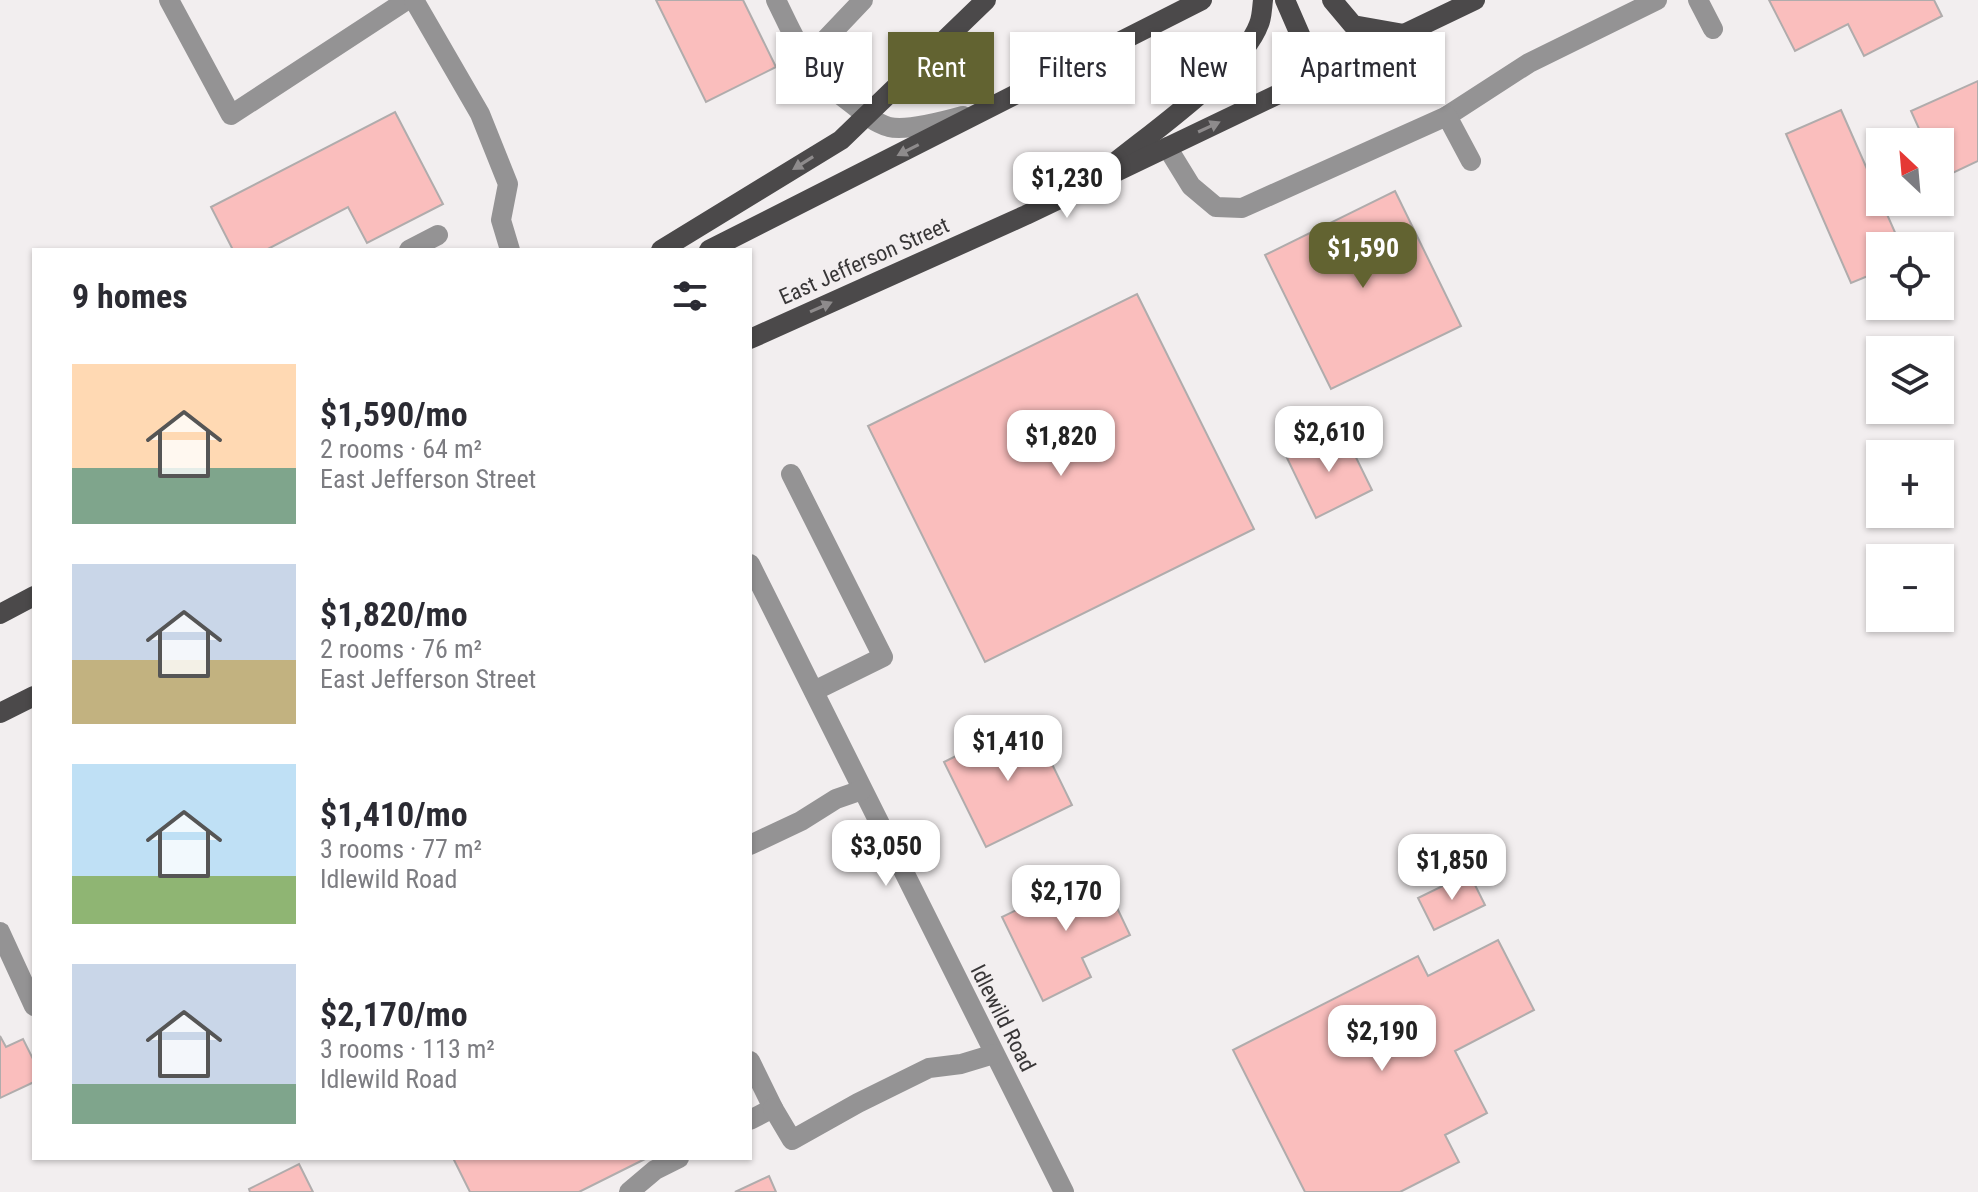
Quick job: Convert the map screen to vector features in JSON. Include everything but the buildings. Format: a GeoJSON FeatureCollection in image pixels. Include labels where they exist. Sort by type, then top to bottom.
{"type":"FeatureCollection","features":[{"type":"Feature","properties":{"kind":"main road"},"geometry":{"type":"LineString","coordinates":[[664,248],[841,140],[986,0]]}},
{"type":"Feature","properties":{"kind":"main road"},"geometry":{"type":"LineString","coordinates":[[713,248],[1202,0]]}},
{"type":"Feature","properties":{"kind":"main road"},"geometry":{"type":"LineString","coordinates":[[1088,184],[1200,94],[1234,62],[1259,25],[1263,0]]}},
{"type":"Feature","properties":{"kind":"main road"},"geometry":{"type":"LineString","coordinates":[[1285,0],[1299,32]]}},
{"type":"Feature","properties":{"kind":"main road"},"geometry":{"type":"LineString","coordinates":[[1332,0],[1353,25],[1393,32]]}},
{"type":"Feature","properties":{"kind":"main road","name":"East Jefferson Street"},"geometry":{"type":"LineString","coordinates":[[1408,32],[1475,0]]}},
{"type":"Feature","properties":{"kind":"main road","name":"East Jefferson Street"},"geometry":{"type":"LineString","coordinates":[[752,338],[1026,215],[1272,98]]}},
{"type":"Feature","properties":{"kind":"main road"},"geometry":{"type":"LineString","coordinates":[[0,614],[32,597]]}},
{"type":"Feature","properties":{"kind":"main road"},"geometry":{"type":"LineString","coordinates":[[0,713],[32,697]]}},
{"type":"Feature","properties":{"kind":"street"},"geometry":{"type":"LineString","coordinates":[[169,0],[231,115],[407,0]]}},
{"type":"Feature","properties":{"kind":"street"},"geometry":{"type":"LineString","coordinates":[[414,0],[480,114],[508,184],[501,220],[509,248]]}},
{"type":"Feature","properties":{"kind":"street"},"geometry":{"type":"LineString","coordinates":[[776,0],[792,32]]}},
{"type":"Feature","properties":{"kind":"street"},"geometry":{"type":"LineString","coordinates":[[833,32],[863,0]]}},
{"type":"Feature","properties":{"kind":"street"},"geometry":{"type":"LineString","coordinates":[[1167,147],[1191,186],[1216,207],[1242,208],[1447,116],[1529,63],[1657,0]]}},
{"type":"Feature","properties":{"kind":"street"},"geometry":{"type":"LineString","coordinates":[[1698,0],[1713,29]]}},
{"type":"Feature","properties":{"kind":"street"},"geometry":{"type":"LineString","coordinates":[[851,104],[866,116],[891,128],[942,122],[1001,104]]}},
{"type":"Feature","properties":{"kind":"street"},"geometry":{"type":"LineString","coordinates":[[1447,116],[1471,161]]}},
{"type":"Feature","properties":{"kind":"street"},"geometry":{"type":"LineString","coordinates":[[413,248],[438,235]]}},
{"type":"Feature","properties":{"kind":"street"},"geometry":{"type":"LineString","coordinates":[[791,474],[883,657],[814,691]]}},
{"type":"Feature","properties":{"kind":"street","name":"Idlewild Road"},"geometry":{"type":"LineString","coordinates":[[752,568],[1064,1192]]}},
{"type":"Feature","properties":{"kind":"street"},"geometry":{"type":"LineString","coordinates":[[752,844],[801,821],[836,799],[862,790]]}},
{"type":"Feature","properties":{"kind":"street"},"geometry":{"type":"LineString","coordinates":[[0,932],[32,1002]]}},
{"type":"Feature","properties":{"kind":"street"},"geometry":{"type":"LineString","coordinates":[[752,1065],[792,1140],[929,1068],[961,1064],[994,1054]]}},
{"type":"Feature","properties":{"kind":"street"},"geometry":{"type":"LineString","coordinates":[[752,1119],[773,1108]]}},
{"type":"Feature","properties":{"kind":"street"},"geometry":{"type":"LineString","coordinates":[[629,1192],[655,1170],[675,1160]]}}]}
